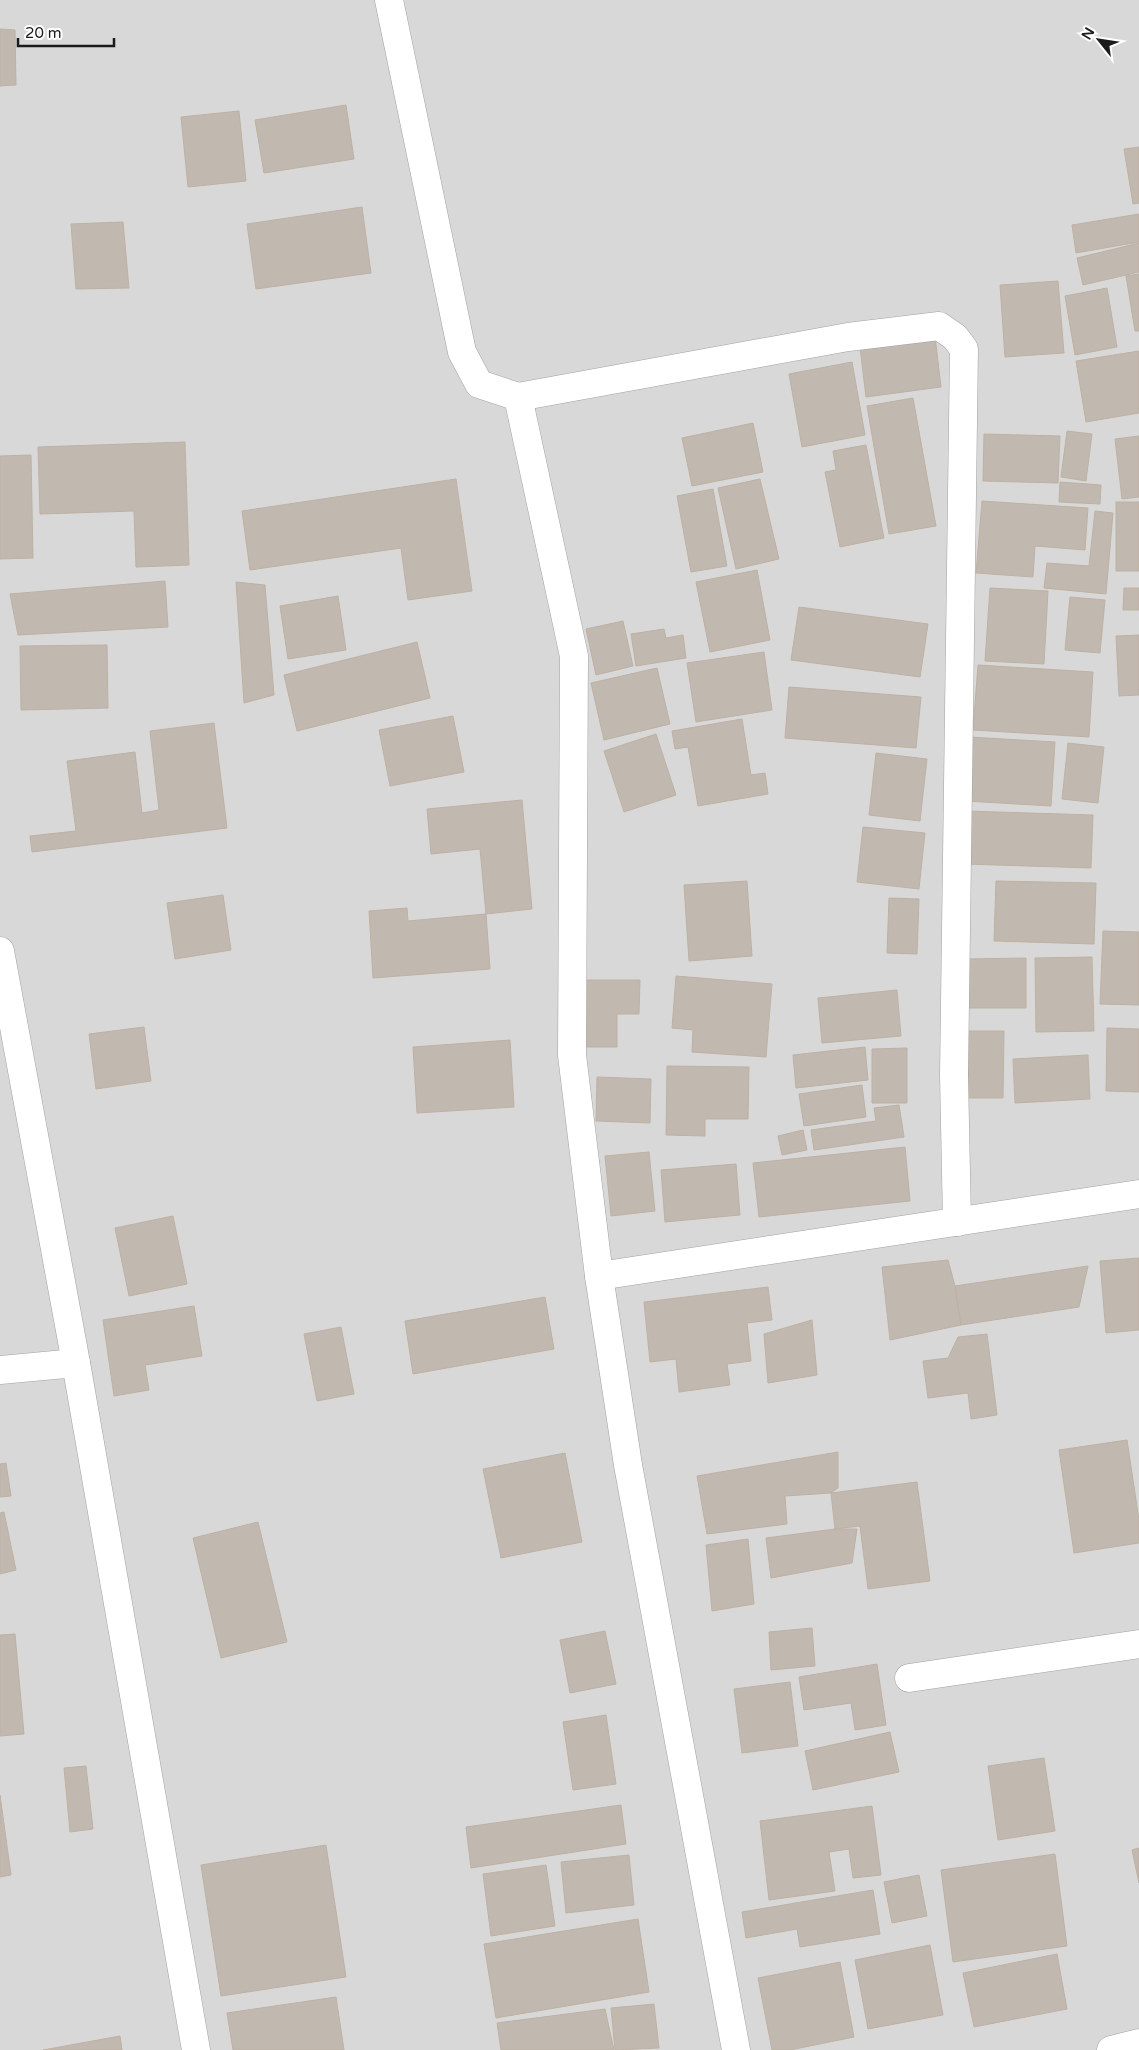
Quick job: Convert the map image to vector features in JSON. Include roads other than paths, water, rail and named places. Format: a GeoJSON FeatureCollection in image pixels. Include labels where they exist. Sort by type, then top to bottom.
{"type":"FeatureCollection","features":[{"type":"Feature","properties":{"kind":"street"},"geometry":{"type":"LineString","coordinates":[[388,0],[462,352],[479,384],[518,398],[848,337],[939,326],[955,337],[964,349],[954,1075],[957,1222]]}},
{"type":"Feature","properties":{"kind":"street"},"geometry":{"type":"LineString","coordinates":[[518,398],[574,656],[572,1055],[599,1276],[628,1465],[736,2050]]}},
{"type":"Feature","properties":{"kind":"street"},"geometry":{"type":"LineString","coordinates":[[0,951],[76,1363],[196,2050]]}},
{"type":"Feature","properties":{"kind":"street"},"geometry":{"type":"LineString","coordinates":[[599,1276],[1139,1194]]}},
{"type":"Feature","properties":{"kind":"street"},"geometry":{"type":"LineString","coordinates":[[0,1370],[76,1363]]}},
{"type":"Feature","properties":{"kind":"street"},"geometry":{"type":"LineString","coordinates":[[909,1678],[1139,1644]]}},
{"type":"Feature","properties":{"kind":"street"},"geometry":{"type":"LineString","coordinates":[[1111,2050],[1139,2043]]}}]}
